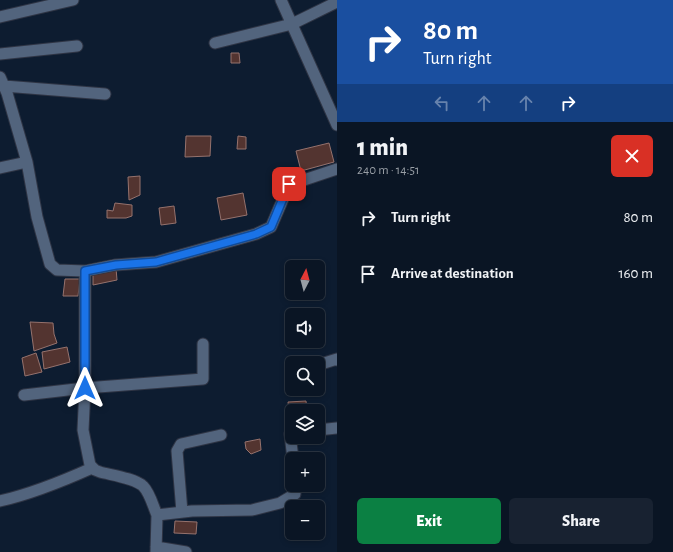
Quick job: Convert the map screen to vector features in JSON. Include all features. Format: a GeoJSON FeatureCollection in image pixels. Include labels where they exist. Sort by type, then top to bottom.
{"type":"FeatureCollection","features":[{"type":"Feature","properties":{"kind":"street"},"geometry":{"type":"LineString","coordinates":[[0,17],[73,0]]}},
{"type":"Feature","properties":{"kind":"street"},"geometry":{"type":"LineString","coordinates":[[281,0],[337,125]]}},
{"type":"Feature","properties":{"kind":"street"},"geometry":{"type":"LineString","coordinates":[[215,43],[292,24],[337,2]]}},
{"type":"Feature","properties":{"kind":"street"},"geometry":{"type":"LineString","coordinates":[[0,54],[77,46]]}},
{"type":"Feature","properties":{"kind":"street"},"geometry":{"type":"LineString","coordinates":[[105,94],[1,79],[27,162],[37,217],[50,264],[57,270],[85,271],[116,265],[156,262],[256,234],[271,227],[289,184],[337,168]]}},
{"type":"Feature","properties":{"kind":"street"},"geometry":{"type":"LineString","coordinates":[[0,110],[11,108]]}},
{"type":"Feature","properties":{"kind":"street"},"geometry":{"type":"LineString","coordinates":[[0,168],[27,162]]}},
{"type":"Feature","properties":{"kind":"street"},"geometry":{"type":"LineString","coordinates":[[85,271],[85,388],[83,430],[90,465],[92,468],[100,472],[133,481],[142,486],[149,495],[156,515],[156,549],[186,552]]}},
{"type":"Feature","properties":{"kind":"street"},"geometry":{"type":"LineString","coordinates":[[24,395],[85,388],[203,379],[203,344]]}},
{"type":"Feature","properties":{"kind":"street"},"geometry":{"type":"LineString","coordinates":[[325,363],[337,360]]}},
{"type":"Feature","properties":{"kind":"street"},"geometry":{"type":"LineString","coordinates":[[325,429],[337,428]]}},
{"type":"Feature","properties":{"kind":"street"},"geometry":{"type":"LineString","coordinates":[[182,512],[177,451],[181,444],[221,435]]}},
{"type":"Feature","properties":{"kind":"street"},"geometry":{"type":"LineString","coordinates":[[0,501],[11,499],[92,468]]}},
{"type":"Feature","properties":{"kind":"street"},"geometry":{"type":"LineString","coordinates":[[156,515],[182,512],[252,510],[280,503],[296,494],[296,492]]}},
{"type":"Feature","properties":{"kind":"building"},"geometry":{"type":"Polygon","coordinates":[[[231,53],[239,53],[240,63],[231,63],[231,53]]]}},
{"type":"Feature","properties":{"kind":"building"},"geometry":{"type":"Polygon","coordinates":[[[186,136],[211,136],[210,156],[185,157],[186,136]]]}},
{"type":"Feature","properties":{"kind":"building"},"geometry":{"type":"Polygon","coordinates":[[[238,136],[246,137],[246,149],[237,149],[238,136]]]}},
{"type":"Feature","properties":{"kind":"building"},"geometry":{"type":"Polygon","coordinates":[[[329,143],[334,162],[301,171],[296,151],[329,143]]]}},
{"type":"Feature","properties":{"kind":"building"},"geometry":{"type":"Polygon","coordinates":[[[140,176],[140,195],[129,200],[128,177],[140,176]]]}},
{"type":"Feature","properties":{"kind":"building"},"geometry":{"type":"Polygon","coordinates":[[[243,193],[247,215],[221,220],[217,198],[243,193]]]}},
{"type":"Feature","properties":{"kind":"building"},"geometry":{"type":"Polygon","coordinates":[[[115,203],[132,205],[132,216],[126,218],[107,218],[107,210],[113,211],[115,203]]]}},
{"type":"Feature","properties":{"kind":"building"},"geometry":{"type":"Polygon","coordinates":[[[174,206],[176,223],[161,225],[159,208],[174,206]]]}},
{"type":"Feature","properties":{"kind":"building"},"geometry":{"type":"Polygon","coordinates":[[[116,268],[117,280],[93,285],[93,272],[116,268]]]}},
{"type":"Feature","properties":{"kind":"building"},"geometry":{"type":"Polygon","coordinates":[[[65,279],[80,279],[78,296],[63,296],[65,279]]]}},
{"type":"Feature","properties":{"kind":"building"},"geometry":{"type":"Polygon","coordinates":[[[30,322],[53,323],[57,343],[34,351],[30,322]]]}},
{"type":"Feature","properties":{"kind":"building"},"geometry":{"type":"Polygon","coordinates":[[[67,347],[70,362],[44,369],[42,352],[67,347]]]}},
{"type":"Feature","properties":{"kind":"building"},"geometry":{"type":"Polygon","coordinates":[[[36,353],[42,372],[25,376],[22,358],[36,353]]]}},
{"type":"Feature","properties":{"kind":"building"},"geometry":{"type":"Polygon","coordinates":[[[306,401],[306,404],[288,404],[288,402],[306,401]]]}},
{"type":"Feature","properties":{"kind":"building"},"geometry":{"type":"Polygon","coordinates":[[[260,439],[261,450],[251,454],[246,449],[245,442],[260,439]]]}},
{"type":"Feature","properties":{"kind":"building"},"geometry":{"type":"Polygon","coordinates":[[[175,521],[197,522],[196,534],[174,533],[175,521]]]}},
{"type":"Feature","properties":{"kind":"route"},"geometry":{"type":"LineString","coordinates":[[85,388],[85,271],[116,265],[156,262],[256,234],[271,227],[289,184]]}}]}
